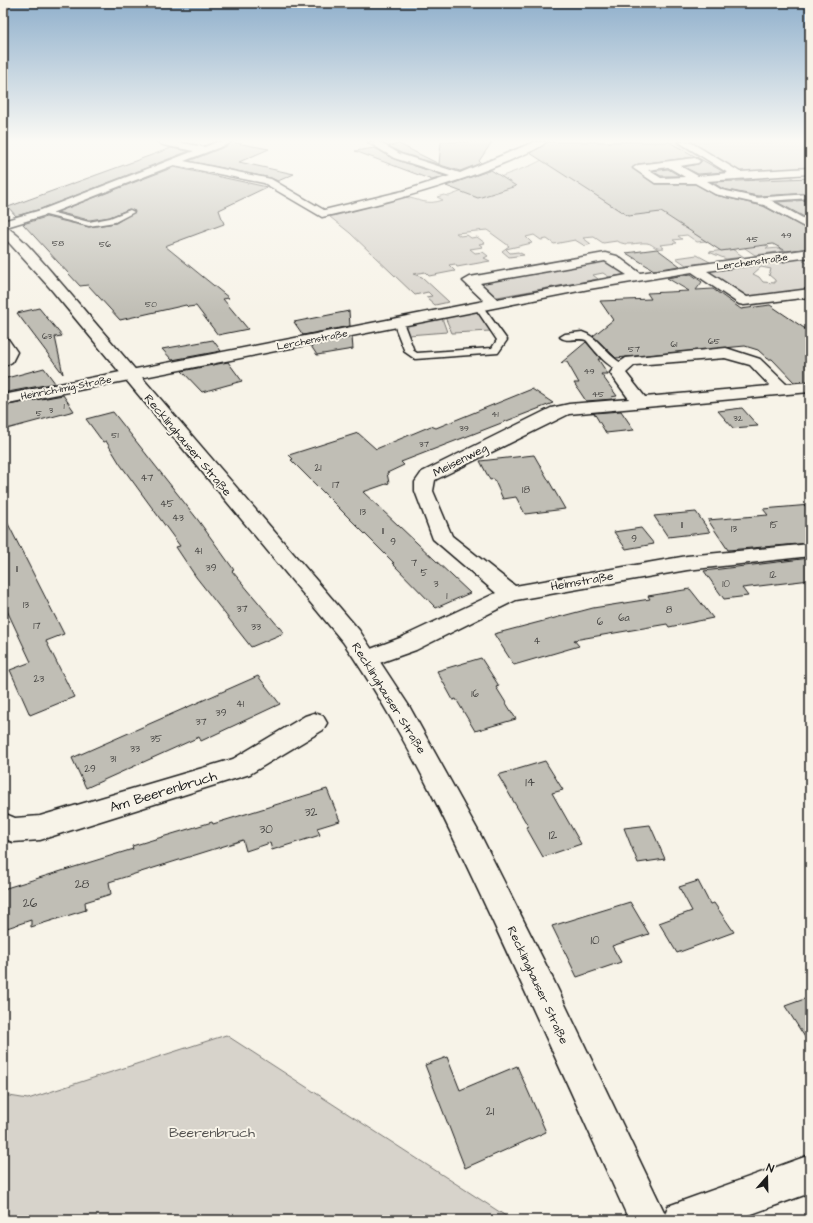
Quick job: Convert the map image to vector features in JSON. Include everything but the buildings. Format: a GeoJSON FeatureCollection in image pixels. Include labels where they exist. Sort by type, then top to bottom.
{"type":"FeatureCollection","features":[{"type":"Feature","properties":{"kind":"street"},"geometry":{"type":"LineString","coordinates":[[3,225],[45,212],[78,199]]}},
{"type":"Feature","properties":{"kind":"street"},"geometry":{"type":"LineString","coordinates":[[297,199],[322,214],[389,199]]}},
{"type":"Feature","properties":{"kind":"street"},"geometry":{"type":"LineString","coordinates":[[750,199],[775,206],[810,227]]}},
{"type":"Feature","properties":{"kind":"street","name":"Recklinghauser Straße"},"geometry":{"type":"LineString","coordinates":[[3,230],[15,240],[55,285],[129,375],[351,636],[368,659],[416,736],[510,924],[648,1220]]}},
{"type":"Feature","properties":{"kind":"street","name":"Lerchenstraße"},"geometry":{"type":"LineString","coordinates":[[129,375],[478,306],[638,277],[810,253]]}},
{"type":"Feature","properties":{"kind":"street"},"geometry":{"type":"LineString","coordinates":[[494,303],[470,281],[605,257],[613,259],[638,277]]}},
{"type":"Feature","properties":{"kind":"street","name":"Lerchenstraße"},"geometry":{"type":"LineString","coordinates":[[694,268],[744,301],[810,293]]}},
{"type":"Feature","properties":{"kind":"street"},"geometry":{"type":"LineString","coordinates":[[3,342],[10,352],[7,359],[3,362]]}},
{"type":"Feature","properties":{"kind":"street"},"geometry":{"type":"LineString","coordinates":[[640,402],[618,373],[622,367],[631,361],[726,353],[755,362],[783,390]]}},
{"type":"Feature","properties":{"kind":"street","name":"Heinrich-Imig-Straße"},"geometry":{"type":"LineString","coordinates":[[3,400],[129,375]]}},
{"type":"Feature","properties":{"kind":"street","name":"Meisenweg"},"geometry":{"type":"LineString","coordinates":[[511,594],[443,539],[424,491],[424,482],[428,476],[557,412],[640,402],[810,387]]}},
{"type":"Feature","properties":{"kind":"street","name":"Heimstraße"},"geometry":{"type":"LineString","coordinates":[[368,659],[408,644],[511,594],[687,563],[810,550]]}},
{"type":"Feature","properties":{"kind":"street","name":"Am Beerenbruch"},"geometry":{"type":"LineString","coordinates":[[3,825],[13,830],[40,828],[241,767],[314,723]]}},
{"type":"Feature","properties":{"kind":"street"},"geometry":{"type":"LineString","coordinates":[[682,1220],[810,1174]]}},
{"type":"Feature","properties":{"kind":"lane"},"geometry":{"type":"LineString","coordinates":[[754,200],[767,199]]}},
{"type":"Feature","properties":{"kind":"lane"},"geometry":{"type":"LineString","coordinates":[[775,206],[810,204]]}},
{"type":"Feature","properties":{"kind":"lane"},"geometry":{"type":"LineString","coordinates":[[45,212],[89,224],[112,220],[130,212]]}},
{"type":"Feature","properties":{"kind":"lane"},"geometry":{"type":"LineString","coordinates":[[398,322],[410,352],[415,356],[495,350],[502,340],[478,306]]}},
{"type":"Feature","properties":{"kind":"lane"},"geometry":{"type":"LineString","coordinates":[[564,337],[582,335],[589,338],[610,361],[622,367]]}},
{"type":"Feature","properties":{"kind":"green space"},"geometry":{"type":"Polygon","coordinates":[[[396,199],[414,199],[427,202],[437,202],[443,200],[441,199],[740,199],[707,202],[688,229],[714,240],[697,242],[687,235],[678,236],[682,239],[673,240],[677,243],[660,245],[664,248],[656,248],[647,243],[624,244],[617,241],[603,243],[594,237],[583,238],[591,244],[585,246],[575,240],[554,244],[547,239],[541,240],[534,235],[526,237],[532,243],[506,249],[510,253],[518,252],[524,255],[509,257],[502,251],[509,246],[487,230],[456,233],[460,236],[467,235],[471,238],[477,237],[485,243],[479,244],[483,247],[470,249],[475,253],[483,252],[488,256],[484,258],[490,261],[457,267],[455,264],[449,265],[455,271],[429,276],[425,272],[413,274],[422,277],[449,302],[435,305],[426,297],[432,296],[428,292],[415,295],[350,233],[330,217],[396,199]]]}},
{"type":"Feature","properties":{"kind":"green space"},"geometry":{"type":"Polygon","coordinates":[[[741,199],[762,204],[810,231],[810,239],[741,199]]]}},
{"type":"Feature","properties":{"kind":"green space"},"geometry":{"type":"Polygon","coordinates":[[[764,244],[769,247],[766,248],[768,249],[779,248],[784,251],[755,255],[742,246],[764,244]]]}},
{"type":"Feature","properties":{"kind":"green space"},"geometry":{"type":"Polygon","coordinates":[[[732,249],[744,257],[726,259],[709,252],[732,249]]]}},
{"type":"Feature","properties":{"kind":"green space"},"geometry":{"type":"Polygon","coordinates":[[[697,255],[710,262],[686,265],[676,258],[697,255]]]}},
{"type":"Feature","properties":{"kind":"green space"},"geometry":{"type":"Polygon","coordinates":[[[810,256],[810,259],[803,261],[810,265],[810,290],[747,298],[707,271],[777,260],[781,263],[786,262],[784,260],[810,256]],[[761,267],[753,274],[759,277],[763,282],[775,283],[775,280],[769,275],[771,269],[761,267]]]}},
{"type":"Feature","properties":{"kind":"green space"},"geometry":{"type":"Polygon","coordinates":[[[603,259],[628,274],[609,277],[603,273],[593,275],[598,279],[497,297],[494,297],[476,282],[603,259]]]}},
{"type":"Feature","properties":{"kind":"green space"},"geometry":{"type":"Polygon","coordinates":[[[476,312],[480,314],[491,331],[452,333],[445,317],[476,312]]]}},
{"type":"Feature","properties":{"kind":"green space"},"geometry":{"type":"Polygon","coordinates":[[[442,318],[447,332],[408,335],[405,325],[442,318]]]}},
{"type":"Feature","properties":{"kind":"green space","name":"Beerenbruch"},"geometry":{"type":"Polygon","coordinates":[[[226,1035],[512,1220],[3,1220],[3,1095],[28,1099],[226,1035]]]}}]}
